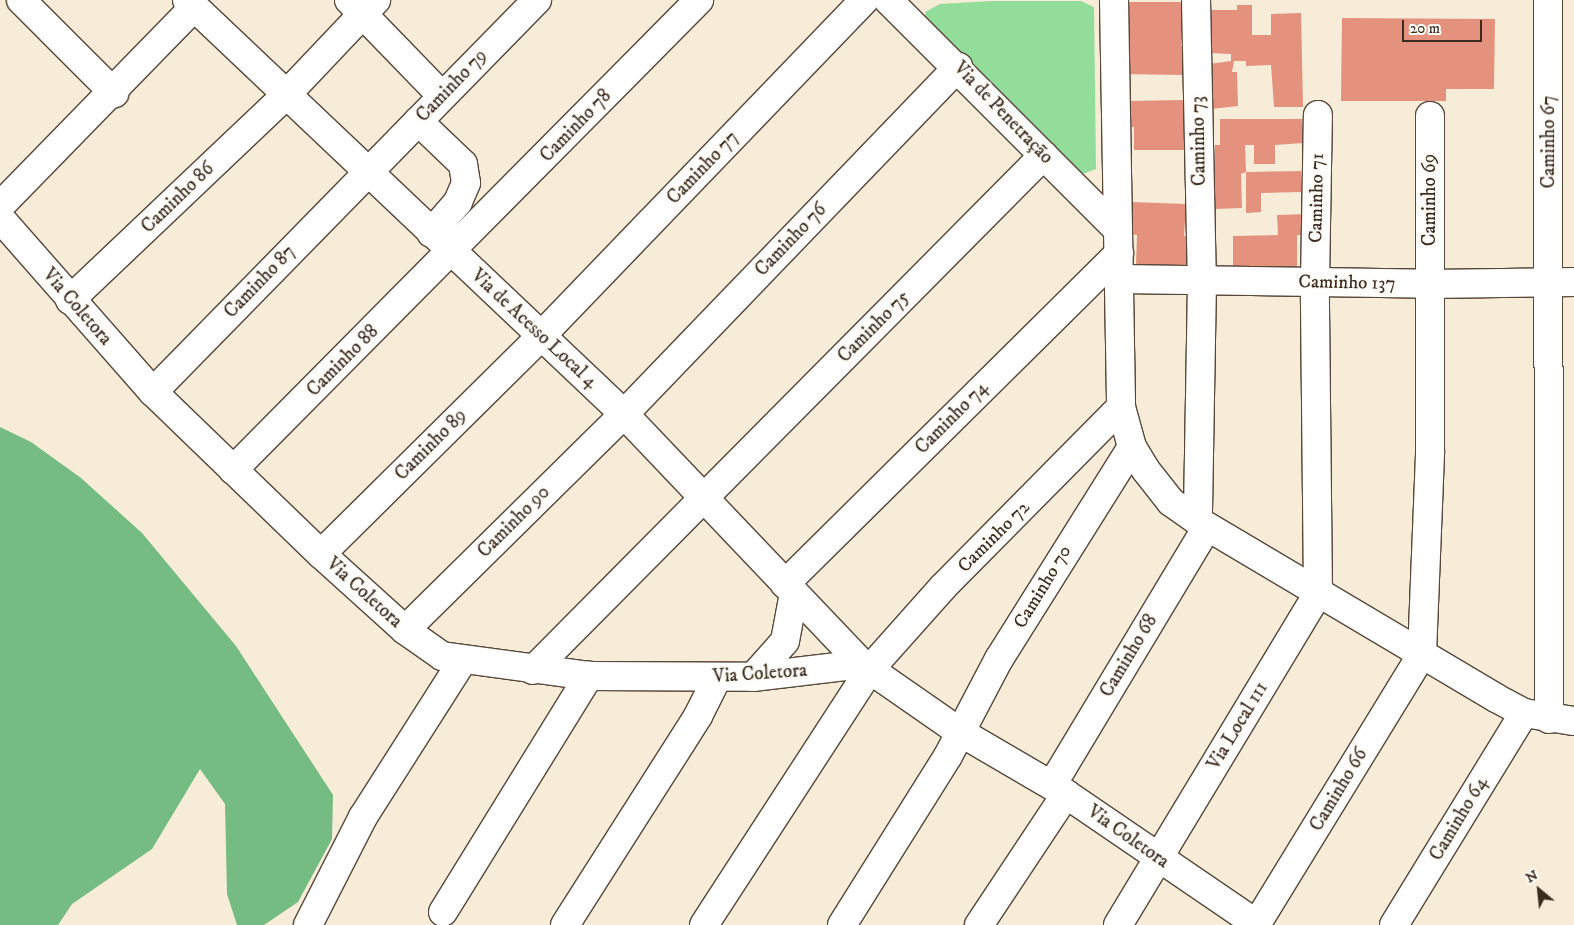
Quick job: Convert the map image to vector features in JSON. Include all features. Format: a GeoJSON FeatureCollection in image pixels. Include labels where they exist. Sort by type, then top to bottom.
{"type":"FeatureCollection","features":[{"type":"Feature","properties":{"kind":"street"},"geometry":{"type":"LineString","coordinates":[[21,0],[114,93]]}},
{"type":"Feature","properties":{"kind":"street","name":"Caminho 79"},"geometry":{"type":"LineString","coordinates":[[366,171],[537,0]]}},
{"type":"Feature","properties":{"kind":"street","name":"Caminho 78"},"geometry":{"type":"LineString","coordinates":[[452,252],[699,0]]}},
{"type":"Feature","properties":{"kind":"street","name":"Caminho 77"},"geometry":{"type":"LineString","coordinates":[[541,336],[864,0]]}},
{"type":"Feature","properties":{"kind":"street","name":"Via de Penetração"},"geometry":{"type":"LineString","coordinates":[[888,0],[958,67],[1044,155],[1119,253]]}},
{"type":"Feature","properties":{"kind":"street"},"geometry":{"type":"LineString","coordinates":[[1114,0],[1121,407],[1132,447],[1171,502],[1202,524],[1524,713],[1562,720]]}},
{"type":"Feature","properties":{"kind":"street","name":"Caminho 73"},"geometry":{"type":"LineString","coordinates":[[1196,0],[1202,282],[1202,524]]}},
{"type":"Feature","properties":{"kind":"street","name":"Caminho 67"},"geometry":{"type":"LineString","coordinates":[[1548,0],[1562,283],[1562,720]]}},
{"type":"Feature","properties":{"kind":"street"},"geometry":{"type":"LineString","coordinates":[[0,206],[114,93],[191,4]]}},
{"type":"Feature","properties":{"kind":"street","name":"Via de Acesso Local 4"},"geometry":{"type":"LineString","coordinates":[[191,4],[624,414],[703,499],[866,667]]}},
{"type":"Feature","properties":{"kind":"street"},"geometry":{"type":"LineString","coordinates":[[363,5],[441,95]]}},
{"type":"Feature","properties":{"kind":"street","name":"Caminho 86"},"geometry":{"type":"LineString","coordinates":[[70,300],[286,95],[363,5]]}},
{"type":"Feature","properties":{"kind":"street","name":"Caminho 76"},"geometry":{"type":"LineString","coordinates":[[624,414],[958,67]]}},
{"type":"Feature","properties":{"kind":"street","name":"Caminho 71"},"geometry":{"type":"LineString","coordinates":[[1318,114],[1315,282],[1318,593]]}},
{"type":"Feature","properties":{"kind":"street","name":"Caminho 69"},"geometry":{"type":"LineString","coordinates":[[1422,654],[1430,451],[1430,116]]}},
{"type":"Feature","properties":{"kind":"street"},"geometry":{"type":"LineString","coordinates":[[418,121],[462,164],[466,183],[458,202],[432,233]]}},
{"type":"Feature","properties":{"kind":"street","name":"Caminho 75"},"geometry":{"type":"LineString","coordinates":[[533,670],[1044,155]]}},
{"type":"Feature","properties":{"kind":"street","name":"Caminho 87"},"geometry":{"type":"LineString","coordinates":[[153,392],[366,171]]}},
{"type":"Feature","properties":{"kind":"street","name":"Via Coletora"},"geometry":{"type":"LineString","coordinates":[[0,218],[70,300],[153,392],[321,554],[405,630],[442,656],[533,670],[589,676],[753,677],[866,667],[960,732],[1059,790],[1257,925]]}},
{"type":"Feature","properties":{"kind":"street","name":"Caminho 88"},"geometry":{"type":"LineString","coordinates":[[233,470],[452,252]]}},
{"type":"Feature","properties":{"kind":"street","name":"Caminho 137"},"geometry":{"type":"LineString","coordinates":[[1119,253],[1202,282],[1562,283]]}},
{"type":"Feature","properties":{"kind":"street","name":"Caminho 74"},"geometry":{"type":"LineString","coordinates":[[790,588],[1119,253]]}},
{"type":"Feature","properties":{"kind":"street","name":"Caminho 89"},"geometry":{"type":"LineString","coordinates":[[321,554],[541,336]]}},
{"type":"Feature","properties":{"kind":"street","name":"Caminho 72"},"geometry":{"type":"LineString","coordinates":[[704,925],[866,667],[1121,407]]}},
{"type":"Feature","properties":{"kind":"street","name":"Caminho 90"},"geometry":{"type":"LineString","coordinates":[[405,630],[624,414]]}},
{"type":"Feature","properties":{"kind":"street","name":"Caminho 70"},"geometry":{"type":"LineString","coordinates":[[842,925],[960,732],[999,659],[1132,447]]}},
{"type":"Feature","properties":{"kind":"street","name":"Caminho 68"},"geometry":{"type":"LineString","coordinates":[[979,925],[1059,790],[1202,524]]}},
{"type":"Feature","properties":{"kind":"street"},"geometry":{"type":"LineString","coordinates":[[753,677],[785,641],[790,588]]}},
{"type":"Feature","properties":{"kind":"street","name":"Via Local 111"},"geometry":{"type":"LineString","coordinates":[[1118,925],[1318,593]]}},
{"type":"Feature","properties":{"kind":"street","name":"Caminho 66"},"geometry":{"type":"LineString","coordinates":[[1257,925],[1422,654]]}},
{"type":"Feature","properties":{"kind":"street"},"geometry":{"type":"LineString","coordinates":[[308,925],[363,817],[463,660]]}},
{"type":"Feature","properties":{"kind":"street"},"geometry":{"type":"LineString","coordinates":[[442,912],[589,676]]}},
{"type":"Feature","properties":{"kind":"street"},"geometry":{"type":"LineString","coordinates":[[565,925],[673,756],[717,678]]}},
{"type":"Feature","properties":{"kind":"street","name":"Caminho 64"},"geometry":{"type":"LineString","coordinates":[[1394,925],[1524,713]]}},
{"type":"Feature","properties":{"kind":"green space"},"geometry":{"type":"Polygon","coordinates":[[[992,1],[1081,1],[1094,7],[1096,169],[1083,174],[928,24],[925,12],[940,4],[992,1]]]}},
{"type":"Feature","properties":{"kind":"green space"},"geometry":{"type":"Polygon","coordinates":[[[0,427],[31,442],[81,478],[142,533],[236,646],[333,795],[332,839],[298,902],[264,925],[237,925],[227,894],[225,804],[200,769],[152,849],[72,904],[58,925],[0,925],[0,427]]]}},
{"type":"Feature","properties":{"kind":"building"},"geometry":{"type":"Polygon","coordinates":[[[1117,2],[1182,2],[1181,46],[1184,46],[1184,75],[1118,74],[1117,2]]]}},
{"type":"Feature","properties":{"kind":"building"},"geometry":{"type":"Polygon","coordinates":[[[1237,5],[1252,5],[1252,35],[1271,35],[1271,14],[1301,13],[1303,107],[1274,107],[1271,65],[1246,66],[1246,61],[1234,61],[1232,72],[1237,72],[1238,106],[1211,109],[1209,64],[1231,61],[1231,54],[1208,53],[1207,10],[1237,10],[1237,5]]]}},
{"type":"Feature","properties":{"kind":"building"},"geometry":{"type":"Polygon","coordinates":[[[1342,18],[1495,19],[1494,89],[1446,89],[1446,101],[1341,101],[1342,18]]]}},
{"type":"Feature","properties":{"kind":"building"},"geometry":{"type":"Polygon","coordinates":[[[1185,100],[1186,150],[1134,150],[1134,127],[1128,127],[1127,101],[1185,100]]]}},
{"type":"Feature","properties":{"kind":"building"},"geometry":{"type":"Polygon","coordinates":[[[1220,119],[1302,119],[1303,143],[1275,145],[1275,164],[1254,164],[1254,145],[1245,145],[1246,172],[1241,174],[1242,208],[1215,209],[1215,145],[1220,145],[1220,119]]]}},
{"type":"Feature","properties":{"kind":"building"},"geometry":{"type":"Polygon","coordinates":[[[1301,171],[1301,192],[1261,193],[1261,212],[1246,213],[1246,172],[1301,171]]]}},
{"type":"Feature","properties":{"kind":"building"},"geometry":{"type":"Polygon","coordinates":[[[1131,202],[1186,204],[1184,236],[1196,237],[1194,268],[1155,272],[1156,265],[1136,265],[1137,235],[1130,234],[1131,202]]]}},
{"type":"Feature","properties":{"kind":"building"},"geometry":{"type":"Polygon","coordinates":[[[1307,214],[1307,235],[1297,235],[1297,267],[1233,267],[1233,236],[1278,235],[1277,215],[1307,214]]]}}]}
